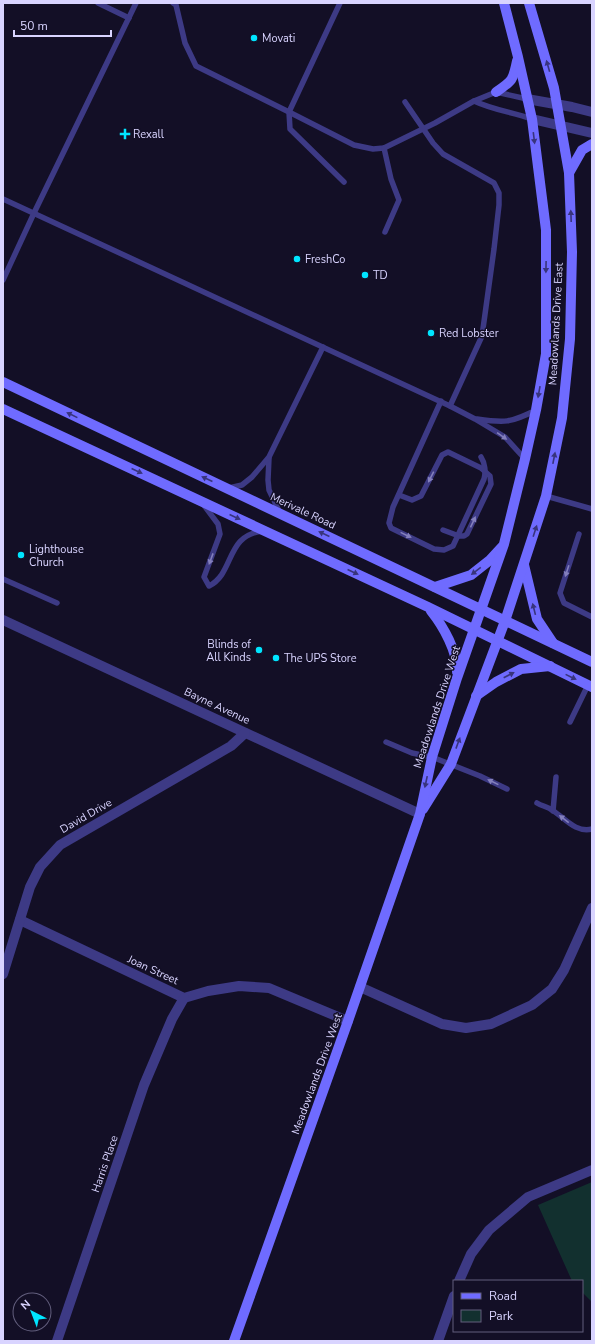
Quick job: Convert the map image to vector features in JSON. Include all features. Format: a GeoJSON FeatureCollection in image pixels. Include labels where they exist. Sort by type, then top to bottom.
{"type":"FeatureCollection","features":[{"type":"Feature","properties":{"kind":"main road","name":"Meadowlands Drive East"},"geometry":{"type":"LineString","coordinates":[[474,630],[504,544],[536,410],[546,354],[546,230],[532,119],[504,3]]}},
{"type":"Feature","properties":{"kind":"main road","name":"Meadowlands Drive East"},"geometry":{"type":"LineString","coordinates":[[497,641],[524,565],[546,496],[562,418],[570,339],[572,252],[569,173],[554,88],[529,3]]}},
{"type":"Feature","properties":{"kind":"main road"},"geometry":{"type":"LineString","coordinates":[[496,92],[511,81],[514,76],[518,57]]}},
{"type":"Feature","properties":{"kind":"main road"},"geometry":{"type":"LineString","coordinates":[[569,173],[582,150],[592,144]]}},
{"type":"Feature","properties":{"kind":"main road","name":"Merivale Road"},"geometry":{"type":"LineString","coordinates":[[3,382],[592,662]]}},
{"type":"Feature","properties":{"kind":"main road"},"geometry":{"type":"LineString","coordinates":[[3,409],[428,607],[590,686]]}},
{"type":"Feature","properties":{"kind":"main road"},"geometry":{"type":"LineString","coordinates":[[435,587],[471,575],[490,560],[504,544]]}},
{"type":"Feature","properties":{"kind":"main road"},"geometry":{"type":"LineString","coordinates":[[524,565],[535,615],[553,643]]}},
{"type":"Feature","properties":{"kind":"main road"},"geometry":{"type":"LineString","coordinates":[[428,607],[439,620],[449,640],[458,664],[457,678]]}},
{"type":"Feature","properties":{"kind":"main road","name":"Meadowlands Drive West"},"geometry":{"type":"LineString","coordinates":[[234,1341],[420,814],[432,757],[474,630]]}},
{"type":"Feature","properties":{"kind":"main road","name":"Meadowlands Drive West"},"geometry":{"type":"LineString","coordinates":[[420,814],[451,764],[497,641]]}},
{"type":"Feature","properties":{"kind":"main road"},"geometry":{"type":"LineString","coordinates":[[476,696],[496,682],[521,669],[550,666]]}},
{"type":"Feature","properties":{"kind":"street"},"geometry":{"type":"LineString","coordinates":[[527,99],[592,112]]}},
{"type":"Feature","properties":{"kind":"street"},"geometry":{"type":"LineString","coordinates":[[532,119],[592,133]]}},
{"type":"Feature","properties":{"kind":"street","name":"Bayne Avenue"},"geometry":{"type":"LineString","coordinates":[[3,620],[420,814]]}},
{"type":"Feature","properties":{"kind":"street","name":"David Drive"},"geometry":{"type":"LineString","coordinates":[[3,974],[30,887],[40,867],[60,845],[231,746],[245,733]]}},
{"type":"Feature","properties":{"kind":"street"},"geometry":{"type":"LineString","coordinates":[[360,987],[442,1024],[466,1028],[491,1024],[532,1005],[552,989],[564,970],[592,908]]}},
{"type":"Feature","properties":{"kind":"street","name":"Joan Street"},"geometry":{"type":"LineString","coordinates":[[20,920],[184,998],[208,991],[239,986],[269,988],[348,1021]]}},
{"type":"Feature","properties":{"kind":"street","name":"Harris Place"},"geometry":{"type":"LineString","coordinates":[[57,1341],[144,1085],[172,1019],[184,998]]}},
{"type":"Feature","properties":{"kind":"street"},"geometry":{"type":"LineString","coordinates":[[459,1280],[471,1254],[489,1230],[528,1197],[592,1170]]}},
{"type":"Feature","properties":{"kind":"street"},"geometry":{"type":"LineString","coordinates":[[438,1341],[453,1299]]}},
{"type":"Feature","properties":{"kind":"lane"},"geometry":{"type":"LineString","coordinates":[[98,3],[129,18]]}},
{"type":"Feature","properties":{"kind":"lane"},"geometry":{"type":"LineString","coordinates":[[3,280],[136,3]]}},
{"type":"Feature","properties":{"kind":"lane"},"geometry":{"type":"LineString","coordinates":[[173,3],[176,5],[185,43],[196,66],[354,145],[384,148],[474,101],[496,92],[527,99]]}},
{"type":"Feature","properties":{"kind":"lane"},"geometry":{"type":"LineString","coordinates":[[340,3],[290,112],[290,129],[344,182]]}},
{"type":"Feature","properties":{"kind":"lane"},"geometry":{"type":"LineString","coordinates":[[474,101],[489,108],[532,119]]}},
{"type":"Feature","properties":{"kind":"lane"},"geometry":{"type":"LineString","coordinates":[[405,102],[433,144],[443,154],[494,183],[499,193],[499,205],[482,336],[450,406]]}},
{"type":"Feature","properties":{"kind":"lane"},"geometry":{"type":"LineString","coordinates":[[384,148],[391,179],[399,200],[385,232]]}},
{"type":"Feature","properties":{"kind":"lane"},"geometry":{"type":"LineString","coordinates":[[3,199],[450,406],[505,437],[525,459]]}},
{"type":"Feature","properties":{"kind":"lane"},"geometry":{"type":"LineString","coordinates":[[226,488],[242,485],[252,477],[269,457],[323,347]]}},
{"type":"Feature","properties":{"kind":"lane"},"geometry":{"type":"LineString","coordinates":[[441,402],[393,507],[389,523],[391,528],[434,549],[444,550],[453,546],[459,536],[484,479],[484,462],[481,457]]}},
{"type":"Feature","properties":{"kind":"lane"},"geometry":{"type":"LineString","coordinates":[[475,419],[501,422],[520,418],[536,410]]}},
{"type":"Feature","properties":{"kind":"lane"},"geometry":{"type":"LineString","coordinates":[[398,495],[412,500],[421,496],[442,455],[448,452],[481,468],[485,472]]}},
{"type":"Feature","properties":{"kind":"lane"},"geometry":{"type":"LineString","coordinates":[[269,457],[269,490],[280,514]]}},
{"type":"Feature","properties":{"kind":"lane"},"geometry":{"type":"LineString","coordinates":[[546,496],[592,509]]}},
{"type":"Feature","properties":{"kind":"lane"},"geometry":{"type":"LineString","coordinates":[[200,501],[215,519],[218,524],[220,534],[204,576],[209,586],[218,581],[241,540],[250,533],[264,531]]}},
{"type":"Feature","properties":{"kind":"lane"},"geometry":{"type":"LineString","coordinates":[[443,530],[459,536]]}},
{"type":"Feature","properties":{"kind":"lane"},"geometry":{"type":"LineString","coordinates":[[578,534],[560,593],[564,603],[592,617]]}},
{"type":"Feature","properties":{"kind":"lane"},"geometry":{"type":"LineString","coordinates":[[3,579],[57,603]]}},
{"type":"Feature","properties":{"kind":"lane"},"geometry":{"type":"LineString","coordinates":[[570,722],[590,686]]}},
{"type":"Feature","properties":{"kind":"lane"},"geometry":{"type":"LineString","coordinates":[[386,742],[412,753],[432,757],[451,764],[507,789]]}},
{"type":"Feature","properties":{"kind":"lane"},"geometry":{"type":"LineString","coordinates":[[553,811],[556,777]]}},
{"type":"Feature","properties":{"kind":"lane"},"geometry":{"type":"LineString","coordinates":[[537,803],[553,811],[573,826],[580,829],[592,829]]}},
{"type":"Feature","properties":{"kind":"green space"},"geometry":{"type":"Polygon","coordinates":[[[592,1182],[592,1302],[583,1293],[583,1280],[572,1280],[538,1205],[592,1182]]]}},
{"type":"Feature","properties":{"kind":"place","name":"Movati"},"geometry":{"type":"Point","coordinates":[254,38]}},
{"type":"Feature","properties":{"kind":"place","name":"Rexall"},"geometry":{"type":"Point","coordinates":[125,134]}},
{"type":"Feature","properties":{"kind":"place","name":"FreshCo"},"geometry":{"type":"Point","coordinates":[297,259]}},
{"type":"Feature","properties":{"kind":"place","name":"TD"},"geometry":{"type":"Point","coordinates":[365,275]}},
{"type":"Feature","properties":{"kind":"place","name":"Red Lobster"},"geometry":{"type":"Point","coordinates":[431,333]}},
{"type":"Feature","properties":{"kind":"place","name":"Lighthouse Church"},"geometry":{"type":"Point","coordinates":[21,555]}},
{"type":"Feature","properties":{"kind":"place","name":"Blinds of All Kinds"},"geometry":{"type":"Point","coordinates":[259,650]}},
{"type":"Feature","properties":{"kind":"place","name":"The UPS Store"},"geometry":{"type":"Point","coordinates":[276,658]}}]}
